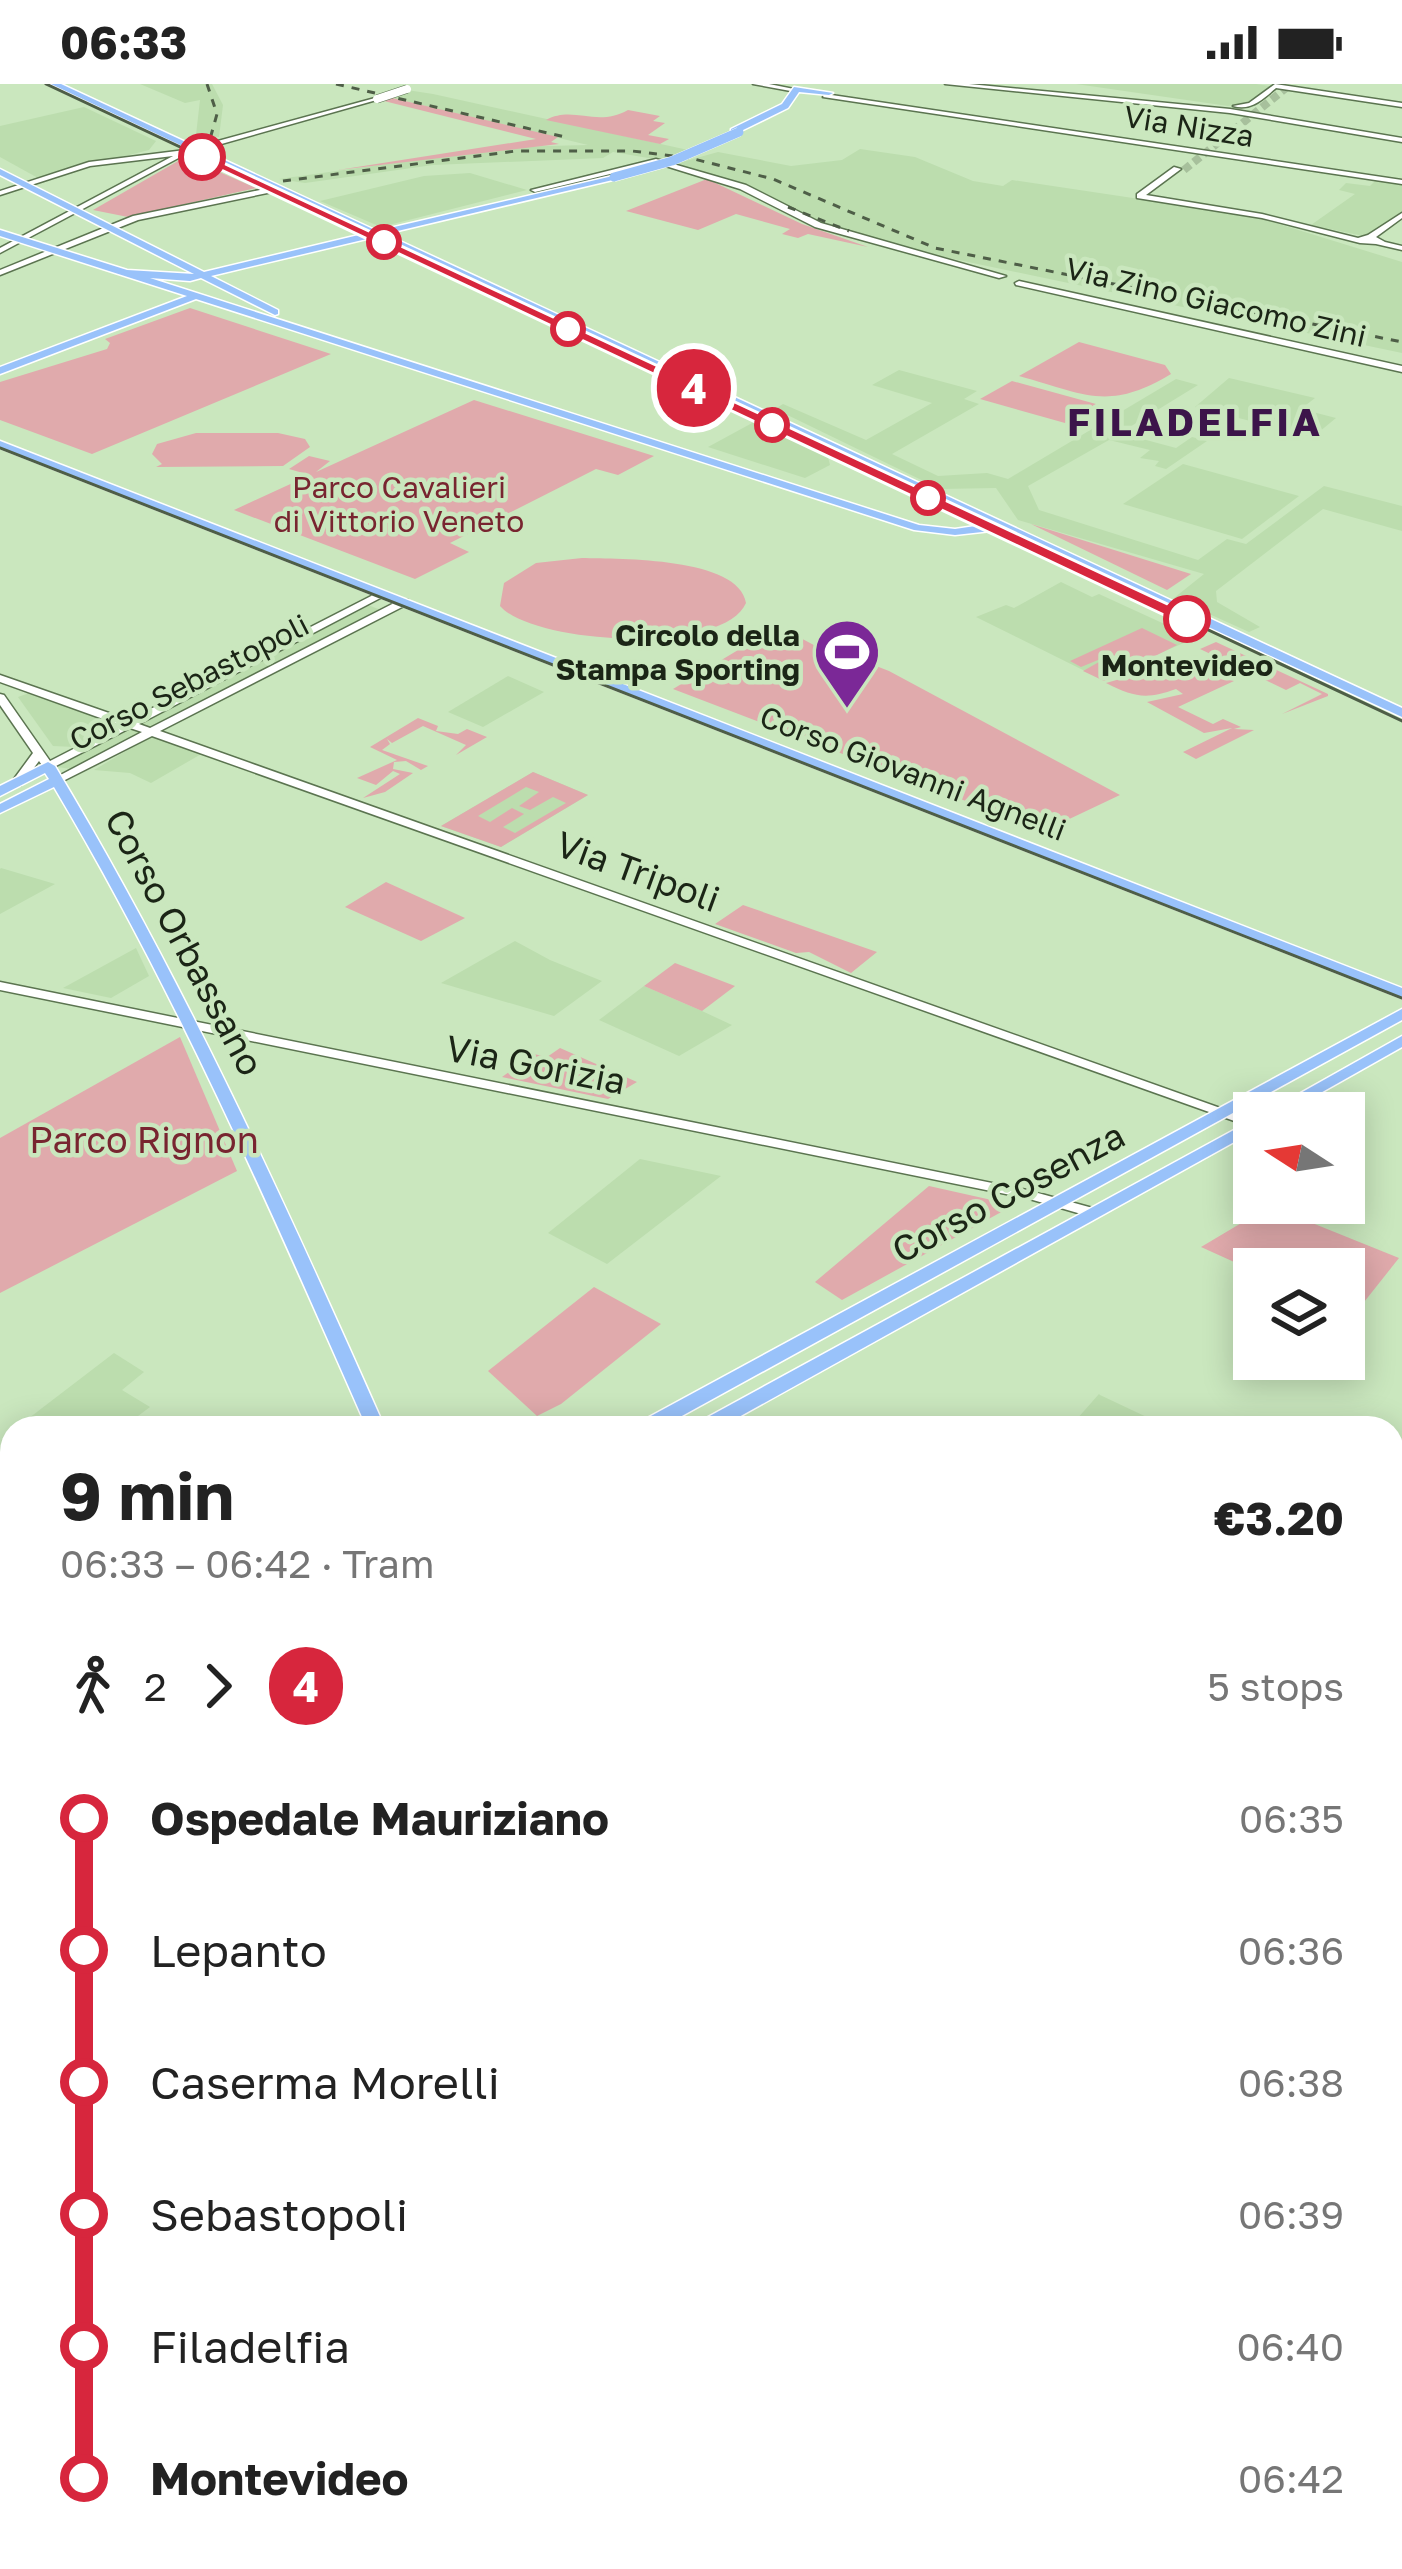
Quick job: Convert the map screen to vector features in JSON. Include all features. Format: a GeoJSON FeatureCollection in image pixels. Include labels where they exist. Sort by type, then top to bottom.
{"type":"FeatureCollection","features":[{"type":"Feature","properties":{"kind":"main road"},"geometry":{"type":"LineString","coordinates":[[55,84],[187,152],[379,234],[1402,713]]}},
{"type":"Feature","properties":{"kind":"main road"},"geometry":{"type":"LineString","coordinates":[[737,132],[785,106],[796,91],[811,84]]}},
{"type":"Feature","properties":{"kind":"main road"},"geometry":{"type":"LineString","coordinates":[[0,368],[195,296],[239,268],[672,161],[824,96],[836,84]]}},
{"type":"Feature","properties":{"kind":"main road"},"geometry":{"type":"LineString","coordinates":[[796,91],[824,96]]}},
{"type":"Feature","properties":{"kind":"main road"},"geometry":{"type":"LineString","coordinates":[[0,172],[201,277]]}},
{"type":"Feature","properties":{"kind":"main road"},"geometry":{"type":"LineString","coordinates":[[0,233],[942,532],[1003,526]]}},
{"type":"Feature","properties":{"kind":"main road"},"geometry":{"type":"LineString","coordinates":[[170,260],[182,292]]}},
{"type":"Feature","properties":{"kind":"main road"},"geometry":{"type":"LineString","coordinates":[[126,273],[218,278],[311,331]]}},
{"type":"Feature","properties":{"kind":"main road"},"geometry":{"type":"LineString","coordinates":[[0,368],[182,292],[201,277]]}},
{"type":"Feature","properties":{"kind":"main road","name":"Corso Giovanni Agnelli"},"geometry":{"type":"LineString","coordinates":[[0,444],[1402,993]]}},
{"type":"Feature","properties":{"kind":"main road"},"geometry":{"type":"LineString","coordinates":[[880,513],[944,526],[987,518]]}},
{"type":"Feature","properties":{"kind":"main road","name":"Corso Sebastopoli"},"geometry":{"type":"LineString","coordinates":[[0,809],[48,766]]}},
{"type":"Feature","properties":{"kind":"main road","name":"Corso Orbassano"},"geometry":{"type":"LineString","coordinates":[[48,766],[194,1025],[371,1416]]}},
{"type":"Feature","properties":{"kind":"main road"},"geometry":{"type":"LineString","coordinates":[[23,789],[67,796]]}},
{"type":"Feature","properties":{"kind":"main road","name":"Corso Sebastopoli"},"geometry":{"type":"LineString","coordinates":[[0,792],[23,789]]}},
{"type":"Feature","properties":{"kind":"main road","name":"Corso Cosenza"},"geometry":{"type":"LineString","coordinates":[[667,1416],[1402,1014]]}},
{"type":"Feature","properties":{"kind":"main road"},"geometry":{"type":"LineString","coordinates":[[1311,1092],[1402,1041]]}},
{"type":"Feature","properties":{"kind":"main road","name":"Corso Cosenza"},"geometry":{"type":"LineString","coordinates":[[726,1416],[1233,1135]]}},
{"type":"Feature","properties":{"kind":"street"},"geometry":{"type":"LineString","coordinates":[[27,186],[115,163],[187,152],[417,84]]}},
{"type":"Feature","properties":{"kind":"street"},"geometry":{"type":"LineString","coordinates":[[756,84],[796,91]]}},
{"type":"Feature","properties":{"kind":"street"},"geometry":{"type":"LineString","coordinates":[[948,84],[1211,110],[1402,140]]}},
{"type":"Feature","properties":{"kind":"street"},"geometry":{"type":"LineString","coordinates":[[1211,110],[1251,105],[1283,86],[1402,105]]}},
{"type":"Feature","properties":{"kind":"street"},"geometry":{"type":"LineString","coordinates":[[1283,86],[1267,107],[1287,122]]}},
{"type":"Feature","properties":{"kind":"street","name":"Via Nizza"},"geometry":{"type":"LineString","coordinates":[[824,96],[1402,182]]}},
{"type":"Feature","properties":{"kind":"street"},"geometry":{"type":"LineString","coordinates":[[147,154],[164,142]]}},
{"type":"Feature","properties":{"kind":"street"},"geometry":{"type":"LineString","coordinates":[[0,196],[147,154],[187,152]]}},
{"type":"Feature","properties":{"kind":"street"},"geometry":{"type":"LineString","coordinates":[[0,251],[80,213],[187,152]]}},
{"type":"Feature","properties":{"kind":"street"},"geometry":{"type":"LineString","coordinates":[[546,193],[651,161],[669,167]]}},
{"type":"Feature","properties":{"kind":"street"},"geometry":{"type":"LineString","coordinates":[[546,193],[669,167]]}},
{"type":"Feature","properties":{"kind":"street","name":"Via Zino Giacomo Zini"},"geometry":{"type":"LineString","coordinates":[[669,167],[743,187],[818,225],[999,277],[1402,368]]}},
{"type":"Feature","properties":{"kind":"street"},"geometry":{"type":"LineString","coordinates":[[1180,170],[1157,194],[1402,247]]}},
{"type":"Feature","properties":{"kind":"street"},"geometry":{"type":"LineString","coordinates":[[0,272],[107,227],[279,188]]}},
{"type":"Feature","properties":{"kind":"street"},"geometry":{"type":"LineString","coordinates":[[1372,240],[1402,218]]}},
{"type":"Feature","properties":{"kind":"street","name":"Corso Sebastopoli"},"geometry":{"type":"LineString","coordinates":[[48,766],[383,594]]}},
{"type":"Feature","properties":{"kind":"street","name":"Corso Sebastopoli"},"geometry":{"type":"LineString","coordinates":[[48,766],[86,765],[404,602]]}},
{"type":"Feature","properties":{"kind":"street"},"geometry":{"type":"LineString","coordinates":[[0,697],[1,674]]}},
{"type":"Feature","properties":{"kind":"street","name":"Via Tripoli"},"geometry":{"type":"LineString","coordinates":[[1,674],[1233,1116]]}},
{"type":"Feature","properties":{"kind":"street","name":"Corso Orbassano"},"geometry":{"type":"LineString","coordinates":[[0,697],[48,766]]}},
{"type":"Feature","properties":{"kind":"street"},"geometry":{"type":"LineString","coordinates":[[67,796],[86,765]]}},
{"type":"Feature","properties":{"kind":"street"},"geometry":{"type":"LineString","coordinates":[[23,789],[48,766]]}},
{"type":"Feature","properties":{"kind":"street","name":"Via Gorizia"},"geometry":{"type":"LineString","coordinates":[[0,986],[1060,1202],[1094,1213]]}},
{"type":"Feature","properties":{"kind":"shaded area"},"geometry":{"type":"Polygon","coordinates":[[[140,84],[212,84],[223,105],[219,137],[196,135],[200,100],[185,103],[140,84]]]}},
{"type":"Feature","properties":{"kind":"shaded area"},"geometry":{"type":"Polygon","coordinates":[[[1076,84],[1270,86],[1250,103],[1228,106],[1076,84]]]}},
{"type":"Feature","properties":{"kind":"shaded area"},"geometry":{"type":"Polygon","coordinates":[[[407,90],[688,150],[660,160],[613,152],[603,158],[433,165],[305,183],[279,179],[508,147],[588,145],[388,97],[407,90]]]}},
{"type":"Feature","properties":{"kind":"shaded area"},"geometry":{"type":"Polygon","coordinates":[[[84,107],[156,141],[149,150],[38,178],[0,157],[0,126],[84,107]]]}},
{"type":"Feature","properties":{"kind":"shaded area"},"geometry":{"type":"Polygon","coordinates":[[[860,149],[915,157],[973,181],[1003,186],[1012,180],[1253,216],[1402,262],[1402,353],[911,250],[819,222],[746,186],[675,164],[718,152],[791,166],[842,160],[860,149]]]}},
{"type":"Feature","properties":{"kind":"shaded area"},"geometry":{"type":"Polygon","coordinates":[[[470,173],[527,190],[381,227],[320,201],[424,176],[470,173]]]}},
{"type":"Feature","properties":{"kind":"shaded area"},"geometry":{"type":"Polygon","coordinates":[[[1378,178],[1402,182],[1402,214],[1368,237],[1311,225],[1355,194],[1339,190],[1346,183],[1370,186],[1378,178]]]}},
{"type":"Feature","properties":{"kind":"shaded area"},"geometry":{"type":"Polygon","coordinates":[[[899,370],[977,391],[964,399],[979,404],[892,454],[938,476],[987,473],[1008,479],[1176,379],[1198,385],[1120,433],[1176,448],[1192,437],[1207,441],[1166,469],[1155,466],[1159,461],[1140,458],[1150,450],[1109,440],[1028,486],[1039,510],[1198,560],[1227,539],[1246,544],[1324,486],[1402,506],[1402,531],[1323,509],[1216,591],[1217,602],[1260,627],[1249,632],[1174,598],[1204,574],[1018,520],[996,488],[940,489],[775,409],[783,404],[866,440],[932,403],[872,385],[899,370]]]}},
{"type":"Feature","properties":{"kind":"shaded area"},"geometry":{"type":"Polygon","coordinates":[[[1229,378],[1315,398],[1301,409],[1336,418],[1313,437],[1195,407],[1229,378]]]}},
{"type":"Feature","properties":{"kind":"shaded area"},"geometry":{"type":"Polygon","coordinates":[[[754,422],[828,457],[830,465],[805,478],[708,447],[754,422]]]}},
{"type":"Feature","properties":{"kind":"shaded area"},"geometry":{"type":"Polygon","coordinates":[[[1183,464],[1299,496],[1242,539],[1123,504],[1183,464]]]}},
{"type":"Feature","properties":{"kind":"shaded area"},"geometry":{"type":"Polygon","coordinates":[[[1061,582],[1195,638],[1101,679],[976,617],[1006,605],[1014,608],[1061,582]]]}},
{"type":"Feature","properties":{"kind":"shaded area"},"geometry":{"type":"Polygon","coordinates":[[[368,605],[381,610],[71,769],[57,767],[368,605]]]}},
{"type":"Feature","properties":{"kind":"shaded area"},"geometry":{"type":"Polygon","coordinates":[[[508,676],[544,692],[483,727],[448,712],[508,676]]]}},
{"type":"Feature","properties":{"kind":"shaded area"},"geometry":{"type":"Polygon","coordinates":[[[29,693],[117,725],[74,747],[53,746],[18,697],[29,693]]]}},
{"type":"Feature","properties":{"kind":"shaded area"},"geometry":{"type":"Polygon","coordinates":[[[153,735],[203,753],[151,783],[130,773],[94,770],[153,735]]]}},
{"type":"Feature","properties":{"kind":"shaded area"},"geometry":{"type":"Polygon","coordinates":[[[533,772],[588,795],[501,847],[441,826],[533,772]]]}},
{"type":"Feature","properties":{"kind":"shaded area"},"geometry":{"type":"Polygon","coordinates":[[[1,868],[55,884],[0,914],[1,868]]]}},
{"type":"Feature","properties":{"kind":"shaded area"},"geometry":{"type":"Polygon","coordinates":[[[515,941],[602,981],[554,1016],[441,983],[515,941]]]}},
{"type":"Feature","properties":{"kind":"shaded area"},"geometry":{"type":"Polygon","coordinates":[[[136,948],[149,976],[111,998],[63,988],[136,948]]]}},
{"type":"Feature","properties":{"kind":"shaded area"},"geometry":{"type":"Polygon","coordinates":[[[644,986],[732,1025],[679,1056],[599,1020],[644,986]]]}},
{"type":"Feature","properties":{"kind":"shaded area"},"geometry":{"type":"Polygon","coordinates":[[[640,1159],[721,1176],[607,1264],[548,1233],[640,1159]]]}},
{"type":"Feature","properties":{"kind":"shaded area"},"geometry":{"type":"Polygon","coordinates":[[[114,1353],[144,1372],[122,1390],[150,1407],[138,1416],[32,1416],[114,1353]]]}},
{"type":"Feature","properties":{"kind":"shaded area"},"geometry":{"type":"Polygon","coordinates":[[[1099,1394],[1145,1416],[1080,1416],[1099,1394]]]}},
{"type":"Feature","properties":{"kind":"green space"},"geometry":{"type":"Polygon","coordinates":[[[388,97],[558,137],[551,142],[559,144],[338,170],[536,139],[380,100],[388,97]]]}},
{"type":"Feature","properties":{"kind":"green space"},"geometry":{"type":"Polygon","coordinates":[[[628,110],[660,116],[653,121],[665,123],[648,135],[669,139],[660,144],[546,120],[566,115],[606,117],[628,110]]]}},
{"type":"Feature","properties":{"kind":"green space"},"geometry":{"type":"Polygon","coordinates":[[[185,157],[256,188],[128,217],[93,210],[185,157]]]}},
{"type":"Feature","properties":{"kind":"green space"},"geometry":{"type":"Polygon","coordinates":[[[707,179],[802,224],[868,247],[808,234],[798,238],[782,234],[790,229],[736,214],[698,230],[626,211],[707,179]]]}},
{"type":"Feature","properties":{"kind":"green space","name":"Parco Cavalieri di Vittorio Veneto"},"geometry":{"type":"Polygon","coordinates":[[[190,308],[331,354],[92,454],[0,420],[0,382],[107,349],[110,343],[105,339],[190,308]]]}},
{"type":"Feature","properties":{"kind":"green space"},"geometry":{"type":"Polygon","coordinates":[[[1079,342],[1165,365],[1171,374],[1113,396],[1079,393],[1019,376],[1079,342]]]}},
{"type":"Feature","properties":{"kind":"green space"},"geometry":{"type":"Polygon","coordinates":[[[1012,381],[1096,404],[1065,423],[980,399],[1012,381]]]}},
{"type":"Feature","properties":{"kind":"green space","name":"Parco Cavalieri di Vittorio Veneto"},"geometry":{"type":"Polygon","coordinates":[[[474,400],[654,456],[618,475],[596,469],[450,543],[469,552],[415,579],[234,510],[310,475],[289,469],[309,456],[330,461],[316,472],[474,400]]]}},
{"type":"Feature","properties":{"kind":"green space"},"geometry":{"type":"Polygon","coordinates":[[[196,433],[278,433],[305,439],[310,447],[283,466],[156,467],[162,464],[152,454],[157,444],[196,433]]]}},
{"type":"Feature","properties":{"kind":"green space"},"geometry":{"type":"Polygon","coordinates":[[[1031,524],[1191,574],[1167,590],[1031,524]]]}},
{"type":"Feature","properties":{"kind":"green space"},"geometry":{"type":"Polygon","coordinates":[[[582,558],[701,569],[739,588],[746,603],[730,620],[702,631],[627,639],[549,629],[519,619],[500,606],[504,583],[536,563],[582,558]]]}},
{"type":"Feature","properties":{"kind":"green space","name":"Circolo della Stampa Sporting"},"geometry":{"type":"Polygon","coordinates":[[[778,626],[859,669],[871,664],[889,671],[1120,795],[1044,831],[673,689],[778,626]]]}},
{"type":"Feature","properties":{"kind":"green space"},"geometry":{"type":"Polygon","coordinates":[[[1142,628],[1177,645],[1133,667],[1158,679],[1195,663],[1234,681],[1178,707],[1213,724],[1223,719],[1241,727],[1234,729],[1254,730],[1196,759],[1183,752],[1232,728],[1204,733],[1147,702],[1183,694],[1176,689],[1140,695],[1106,683],[1134,675],[1125,669],[1104,681],[1083,671],[1115,653],[1081,667],[1070,661],[1142,628]]]}},
{"type":"Feature","properties":{"kind":"green space"},"geometry":{"type":"Polygon","coordinates":[[[1216,642],[1328,696],[1282,714],[1322,694],[1300,683],[1286,690],[1200,649],[1216,642]]]}},
{"type":"Feature","properties":{"kind":"green space"},"geometry":{"type":"Polygon","coordinates":[[[418,718],[438,726],[436,731],[458,734],[467,729],[487,737],[456,755],[466,745],[423,726],[392,743],[387,739],[390,744],[382,750],[428,766],[421,770],[406,761],[394,762],[393,769],[413,773],[385,792],[363,798],[400,774],[393,771],[376,785],[357,778],[397,760],[370,747],[418,718]]]}},
{"type":"Feature","properties":{"kind":"green space"},"geometry":{"type":"Polygon","coordinates":[[[533,772],[588,795],[501,847],[441,826],[533,772]],[[526,787],[478,816],[490,822],[512,808],[524,814],[503,827],[515,833],[566,803],[553,797],[530,810],[519,806],[539,792],[526,787]]]}},
{"type":"Feature","properties":{"kind":"green space"},"geometry":{"type":"Polygon","coordinates":[[[386,882],[465,918],[421,941],[345,907],[386,882]]]}},
{"type":"Feature","properties":{"kind":"green space"},"geometry":{"type":"Polygon","coordinates":[[[743,905],[877,952],[851,973],[809,952],[796,953],[715,924],[743,905]]]}},
{"type":"Feature","properties":{"kind":"green space"},"geometry":{"type":"Polygon","coordinates":[[[675,963],[735,986],[702,1011],[644,986],[675,963]]]}},
{"type":"Feature","properties":{"kind":"green space","name":"Parco Rignon"},"geometry":{"type":"Polygon","coordinates":[[[180,1037],[237,1171],[0,1293],[0,1138],[180,1037]]]}},
{"type":"Feature","properties":{"kind":"green space"},"geometry":{"type":"Polygon","coordinates":[[[560,1048],[637,1082],[608,1099],[502,1077],[534,1054],[547,1057],[560,1048]]]}},
{"type":"Feature","properties":{"kind":"green space"},"geometry":{"type":"Polygon","coordinates":[[[929,1186],[1014,1205],[842,1300],[815,1282],[929,1186]]]}},
{"type":"Feature","properties":{"kind":"green space"},"geometry":{"type":"Polygon","coordinates":[[[1240,1224],[1315,1224],[1399,1258],[1365,1301],[1365,1248],[1233,1248],[1233,1261],[1201,1247],[1240,1224]]]}},
{"type":"Feature","properties":{"kind":"green space"},"geometry":{"type":"Polygon","coordinates":[[[594,1287],[661,1324],[561,1404],[537,1416],[488,1371],[594,1287]]]}},
{"type":"Feature","properties":{"kind":"tunnel"},"geometry":{"type":"LineString","coordinates":[[1184,170],[1291,84]]}},
{"type":"Feature","properties":{"kind":"tram line"},"geometry":{"type":"LineString","coordinates":[[46,84],[1402,721]]}},
{"type":"Feature","properties":{"kind":"tram line","name":"4"},"geometry":{"type":"LineString","coordinates":[[202,157],[1187,619]]}},
{"type":"Feature","properties":{"kind":"tram line"},"geometry":{"type":"LineString","coordinates":[[0,448],[1402,998]]}},
{"type":"Feature","properties":{"kind":"railway"},"geometry":{"type":"LineString","coordinates":[[207,84],[217,114],[210,139]]}},
{"type":"Feature","properties":{"kind":"railway"},"geometry":{"type":"LineString","coordinates":[[336,84],[565,137]]}},
{"type":"Feature","properties":{"kind":"railway"},"geometry":{"type":"LineString","coordinates":[[283,181],[516,151],[632,151],[690,158],[773,179],[935,248],[1402,342]]}},
{"type":"Feature","properties":{"kind":"railway"},"geometry":{"type":"LineString","coordinates":[[788,207],[849,231]]}},
{"type":"Feature","properties":{"kind":"place","name":"Montevideo"},"geometry":{"type":"Point","coordinates":[1187,619]}},
{"type":"Feature","properties":{"kind":"place","name":"Circolo della Stampa Sporting"},"geometry":{"type":"Point","coordinates":[847,711]}},
{"type":"Feature","properties":{"kind":"district","name":"FILADELFIA"},"geometry":{"type":"Point","coordinates":[1195,421]}}]}
